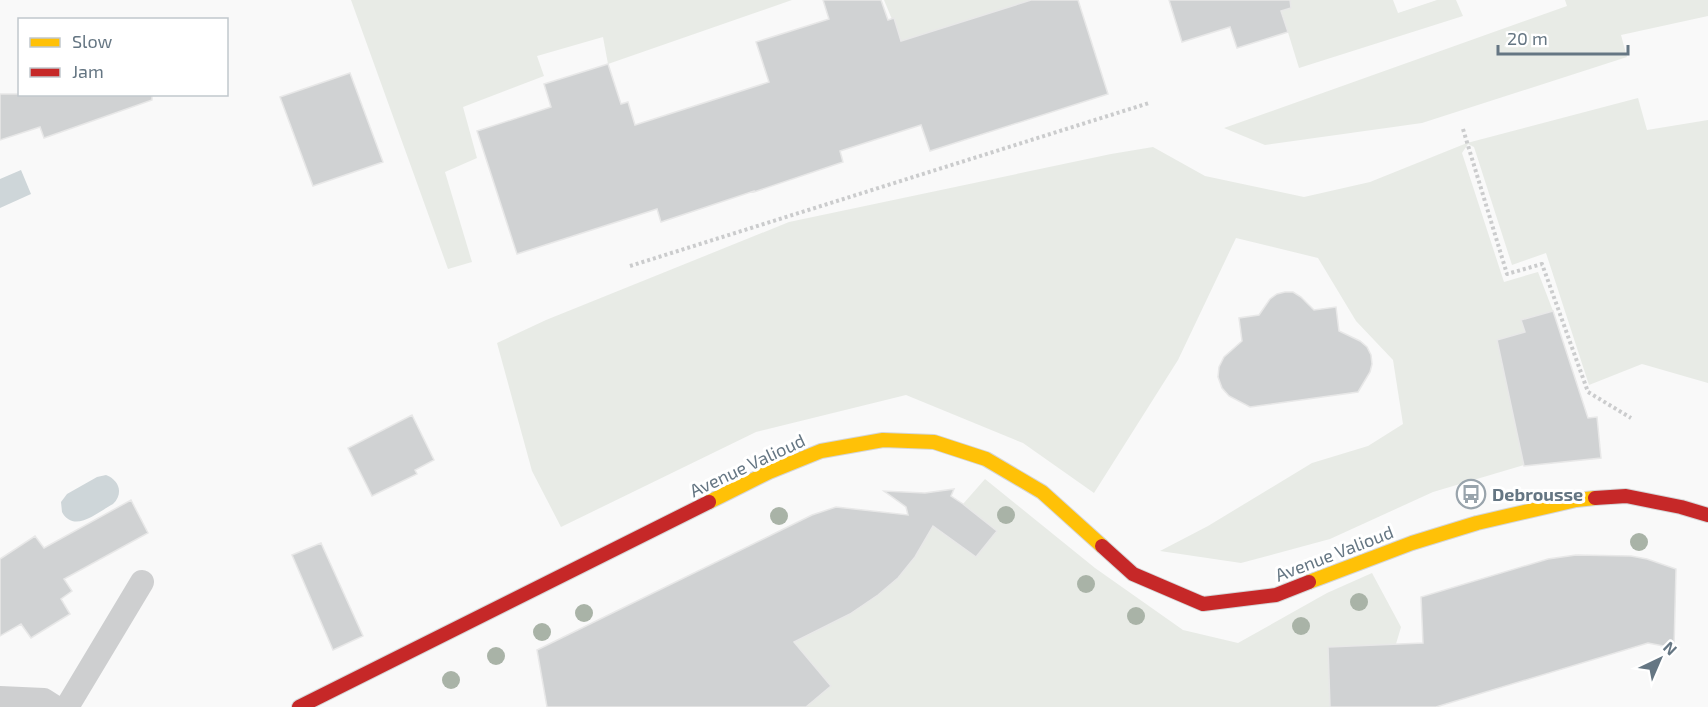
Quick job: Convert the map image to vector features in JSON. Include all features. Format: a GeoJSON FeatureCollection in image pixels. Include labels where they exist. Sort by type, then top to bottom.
{"type":"FeatureCollection","features":[{"type":"Feature","properties":{"kind":"main road","name":"Avenue Valioud"},"geometry":{"type":"LineString","coordinates":[[299,707],[769,472],[821,451],[883,440],[934,442],[986,459],[1041,492],[1133,574],[1203,604],[1276,595],[1412,543],[1477,523],[1576,500],[1626,496],[1682,507],[1708,515]]}},
{"type":"Feature","properties":{"kind":"lane"},"geometry":{"type":"LineString","coordinates":[[67,707],[142,582]]}},
{"type":"Feature","properties":{"kind":"lane"},"geometry":{"type":"LineString","coordinates":[[0,698],[44,700],[56,707]]}},
{"type":"Feature","properties":{"kind":"path"},"geometry":{"type":"LineString","coordinates":[[630,266],[1149,103]]}},
{"type":"Feature","properties":{"kind":"path"},"geometry":{"type":"LineString","coordinates":[[1463,129],[1507,274],[1542,264],[1588,392],[1631,418]]}},
{"type":"Feature","properties":{"kind":"shaded area"},"geometry":{"type":"Polygon","coordinates":[[[351,0],[792,0],[608,64],[603,37],[537,56],[544,76],[463,107],[477,158],[445,172],[472,262],[448,269],[351,0]]]}},
{"type":"Feature","properties":{"kind":"shaded area"},"geometry":{"type":"Polygon","coordinates":[[[884,0],[1031,0],[901,41],[884,0]]]}},
{"type":"Feature","properties":{"kind":"shaded area"},"geometry":{"type":"Polygon","coordinates":[[[1278,0],[1393,0],[1398,13],[1437,0],[1456,0],[1463,16],[1299,68],[1278,0]]]}},
{"type":"Feature","properties":{"kind":"shaded area"},"geometry":{"type":"Polygon","coordinates":[[[1565,0],[1708,0],[1708,16],[1621,35],[1627,57],[1422,123],[1265,145],[1224,128],[1567,6],[1565,0]]]}},
{"type":"Feature","properties":{"kind":"shaded area"},"geometry":{"type":"Polygon","coordinates":[[[1638,98],[1647,130],[1708,120],[1708,383],[1642,364],[1589,385],[1546,253],[1512,265],[1474,147],[1468,144],[1462,153],[1504,282],[1538,272],[1553,311],[1521,321],[1525,332],[1524,465],[1433,492],[1330,539],[1241,563],[1160,551],[1208,526],[1312,463],[1368,446],[1403,424],[1393,360],[1356,321],[1318,258],[1236,238],[1178,360],[1094,493],[1023,443],[906,395],[756,432],[561,527],[532,471],[497,343],[546,320],[789,222],[1153,147],[1205,176],[1304,197],[1370,182],[1467,143],[1638,98]]]}},
{"type":"Feature","properties":{"kind":"shaded area"},"geometry":{"type":"Polygon","coordinates":[[[21,170],[31,194],[0,208],[0,179],[21,170]]]}},
{"type":"Feature","properties":{"kind":"shaded area"},"geometry":{"type":"Polygon","coordinates":[[[106,475],[119,487],[118,496],[113,504],[86,519],[73,521],[67,518],[62,512],[61,502],[67,494],[97,477],[106,475]]]}},
{"type":"Feature","properties":{"kind":"shaded area"},"geometry":{"type":"Polygon","coordinates":[[[985,479],[1095,568],[1183,630],[1238,643],[1327,593],[1372,573],[1401,627],[1396,644],[1328,647],[1330,707],[806,707],[831,686],[794,642],[837,621],[875,597],[892,583],[920,548],[931,525],[976,557],[997,531],[963,504],[985,479]]]}},
{"type":"Feature","properties":{"kind":"building"},"geometry":{"type":"Polygon","coordinates":[[[823,0],[881,0],[888,20],[894,18],[901,41],[1031,0],[1078,0],[1108,94],[930,151],[921,125],[840,151],[843,162],[661,222],[657,209],[517,254],[477,131],[551,107],[544,84],[608,64],[621,104],[628,102],[635,125],[769,82],[756,42],[829,19],[823,0]]]}},
{"type":"Feature","properties":{"kind":"building"},"geometry":{"type":"Polygon","coordinates":[[[1169,0],[1290,0],[1291,8],[1281,11],[1288,32],[1237,48],[1230,27],[1182,42],[1169,0]]]}},
{"type":"Feature","properties":{"kind":"building"},"geometry":{"type":"Polygon","coordinates":[[[350,73],[383,162],[313,186],[280,97],[350,73]]]}},
{"type":"Feature","properties":{"kind":"building"},"geometry":{"type":"Polygon","coordinates":[[[0,94],[152,96],[152,100],[44,138],[40,127],[0,140],[0,94]]]}},
{"type":"Feature","properties":{"kind":"building"},"geometry":{"type":"Polygon","coordinates":[[[1285,292],[1293,292],[1314,310],[1336,307],[1339,331],[1367,347],[1372,364],[1358,392],[1250,407],[1229,396],[1222,388],[1218,377],[1219,367],[1224,357],[1242,341],[1239,318],[1259,315],[1270,299],[1285,292]]]}},
{"type":"Feature","properties":{"kind":"building"},"geometry":{"type":"Polygon","coordinates":[[[1553,311],[1588,418],[1597,417],[1601,458],[1524,466],[1497,340],[1525,332],[1521,320],[1553,311]]]}},
{"type":"Feature","properties":{"kind":"building"},"geometry":{"type":"Polygon","coordinates":[[[412,415],[434,460],[415,470],[417,474],[372,496],[348,448],[412,415]]]}},
{"type":"Feature","properties":{"kind":"building"},"geometry":{"type":"Polygon","coordinates":[[[954,489],[951,496],[997,531],[976,557],[933,526],[915,557],[898,578],[878,595],[850,614],[794,642],[831,686],[806,707],[547,707],[537,650],[812,515],[836,507],[908,515],[906,507],[884,491],[925,493],[954,489]]]}},
{"type":"Feature","properties":{"kind":"building"},"geometry":{"type":"Polygon","coordinates":[[[131,500],[148,533],[64,579],[72,591],[61,599],[70,614],[31,638],[21,624],[0,636],[0,559],[35,536],[44,548],[131,500]]]}},
{"type":"Feature","properties":{"kind":"building"},"geometry":{"type":"Polygon","coordinates":[[[321,543],[363,636],[333,650],[292,555],[321,543]]]}},
{"type":"Feature","properties":{"kind":"building"},"geometry":{"type":"Polygon","coordinates":[[[1576,555],[1631,556],[1676,569],[1674,648],[1648,643],[1436,707],[1330,707],[1328,647],[1423,643],[1421,597],[1548,559],[1576,555]]]}},
{"type":"Feature","properties":{"kind":"traffic: slow"},"geometry":{"type":"LineString","coordinates":[[709,502],[769,472],[821,451],[883,440],[934,442],[986,459],[1042,492],[1102,546]]}},
{"type":"Feature","properties":{"kind":"traffic: slow"},"geometry":{"type":"LineString","coordinates":[[1309,582],[1412,543],[1477,523],[1576,500],[1595,498]]}},
{"type":"Feature","properties":{"kind":"traffic: jam"},"geometry":{"type":"LineString","coordinates":[[1595,498],[1626,496],[1708,515]]}},
{"type":"Feature","properties":{"kind":"traffic: jam"},"geometry":{"type":"LineString","coordinates":[[299,707],[709,502]]}},
{"type":"Feature","properties":{"kind":"traffic: jam"},"geometry":{"type":"LineString","coordinates":[[1102,546],[1133,574],[1203,604],[1276,595],[1309,582]]}},
{"type":"Feature","properties":{"kind":"place","name":"Debrousse"},"geometry":{"type":"Point","coordinates":[1471,494]}}]}
